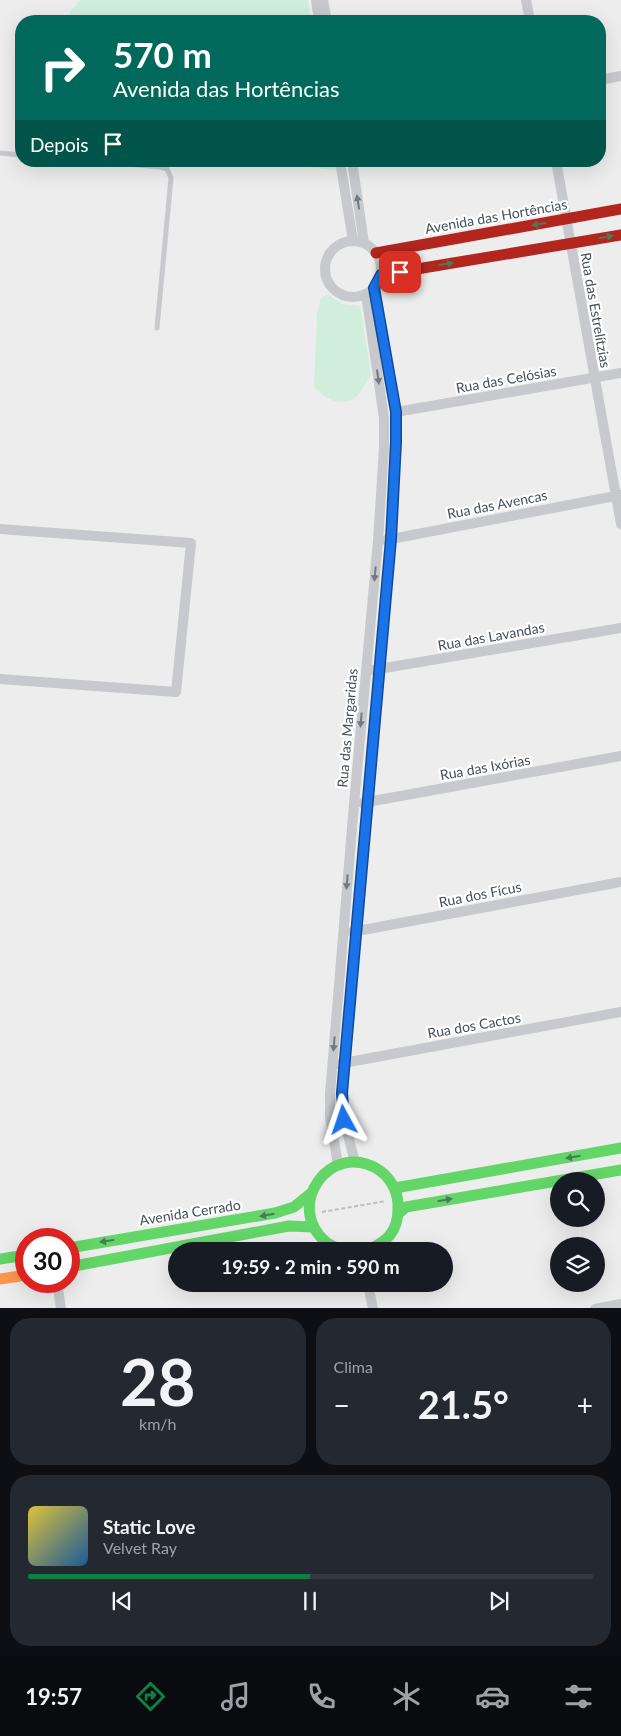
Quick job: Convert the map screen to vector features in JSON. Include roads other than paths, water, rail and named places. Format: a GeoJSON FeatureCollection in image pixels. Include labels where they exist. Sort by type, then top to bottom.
{"type":"FeatureCollection","features":[{"type":"Feature","properties":{"kind":"street"},"geometry":{"type":"LineString","coordinates":[[320,15],[321,0]]}},
{"type":"Feature","properties":{"kind":"street"},"geometry":{"type":"LineString","coordinates":[[321,0],[325,15]]}},
{"type":"Feature","properties":{"kind":"street"},"geometry":{"type":"LineString","coordinates":[[526,0],[529,15]]}},
{"type":"Feature","properties":{"kind":"street"},"geometry":{"type":"LineString","coordinates":[[606,79],[621,76]]}},
{"type":"Feature","properties":{"kind":"street"},"geometry":{"type":"LineString","coordinates":[[341,167],[353,241]]}},
{"type":"Feature","properties":{"kind":"street"},"geometry":{"type":"LineString","coordinates":[[353,167],[364,244]]}},
{"type":"Feature","properties":{"kind":"street","name":"Rua das Estrelítzias"},"geometry":{"type":"LineString","coordinates":[[557,167],[594,377],[618,496],[621,524]]}},
{"type":"Feature","properties":{"kind":"street","name":"Avenida das Hortências"},"geometry":{"type":"LineString","coordinates":[[376,253],[621,210]]}},
{"type":"Feature","properties":{"kind":"street"},"geometry":{"type":"LineString","coordinates":[[381,275],[621,235]]}},
{"type":"Feature","properties":{"kind":"street"},"geometry":{"type":"LineString","coordinates":[[353,241],[364,244],[376,253],[380,260],[381,275],[370,291],[358,297],[342,295],[334,290],[326,276],[327,259],[331,252],[345,242],[353,241]]}},
{"type":"Feature","properties":{"kind":"street","name":"Rua das Margaridas"},"geometry":{"type":"LineString","coordinates":[[355,1162],[344,1120],[342,1093],[391,539],[396,412],[370,291]]}},
{"type":"Feature","properties":{"kind":"street","name":"Rua das Margaridas"},"geometry":{"type":"LineString","coordinates":[[338,1165],[330,1116],[332,1065],[365,671],[378,542],[384,418],[370,291]]}},
{"type":"Feature","properties":{"kind":"street","name":"Rua das Celósias"},"geometry":{"type":"LineString","coordinates":[[396,412],[621,372]]}},
{"type":"Feature","properties":{"kind":"street","name":"Rua das Avencas"},"geometry":{"type":"LineString","coordinates":[[378,542],[618,496]]}},
{"type":"Feature","properties":{"kind":"street"},"geometry":{"type":"LineString","coordinates":[[0,529],[191,543],[176,692],[0,679]]}},
{"type":"Feature","properties":{"kind":"street","name":"Rua das Lavandas"},"geometry":{"type":"LineString","coordinates":[[365,671],[621,628]]}},
{"type":"Feature","properties":{"kind":"street","name":"Rua das Ixórias"},"geometry":{"type":"LineString","coordinates":[[354,804],[621,756]]}},
{"type":"Feature","properties":{"kind":"street","name":"Rua dos Fícus"},"geometry":{"type":"LineString","coordinates":[[343,934],[621,882]]}},
{"type":"Feature","properties":{"kind":"street","name":"Rua dos Cactos"},"geometry":{"type":"LineString","coordinates":[[332,1065],[621,1012]]}},
{"type":"Feature","properties":{"kind":"street"},"geometry":{"type":"LineString","coordinates":[[397,1194],[621,1148]]}},
{"type":"Feature","properties":{"kind":"street"},"geometry":{"type":"LineString","coordinates":[[325,1242],[313,1227],[309,1215],[310,1194],[318,1179],[324,1173],[338,1165],[355,1162],[363,1163],[379,1170],[391,1181],[397,1194],[398,1221],[390,1236],[383,1242]]}},
{"type":"Feature","properties":{"kind":"street"},"geometry":{"type":"LineString","coordinates":[[399,1213],[406,1207],[621,1170]]}},
{"type":"Feature","properties":{"kind":"street","name":"Avenida Cerrado"},"geometry":{"type":"LineString","coordinates":[[80,1246],[275,1213],[294,1207],[310,1194]]}},
{"type":"Feature","properties":{"kind":"street"},"geometry":{"type":"LineString","coordinates":[[80,1265],[289,1226],[313,1227]]}},
{"type":"Feature","properties":{"kind":"street"},"geometry":{"type":"LineString","coordinates":[[0,1259],[15,1257]]}},
{"type":"Feature","properties":{"kind":"street"},"geometry":{"type":"LineString","coordinates":[[0,1279],[15,1277]]}},
{"type":"Feature","properties":{"kind":"street"},"geometry":{"type":"LineString","coordinates":[[370,1292],[373,1308]]}},
{"type":"Feature","properties":{"kind":"street"},"geometry":{"type":"LineString","coordinates":[[59,1293],[61,1308]]}},
{"type":"Feature","properties":{"kind":"street"},"geometry":{"type":"LineString","coordinates":[[595,1308],[621,1304]]}},
{"type":"Feature","properties":{"kind":"lane"},"geometry":{"type":"LineString","coordinates":[[0,153],[15,154]]}},
{"type":"Feature","properties":{"kind":"lane"},"geometry":{"type":"LineString","coordinates":[[157,328],[171,178],[167,169],[160,167]]}}]}
